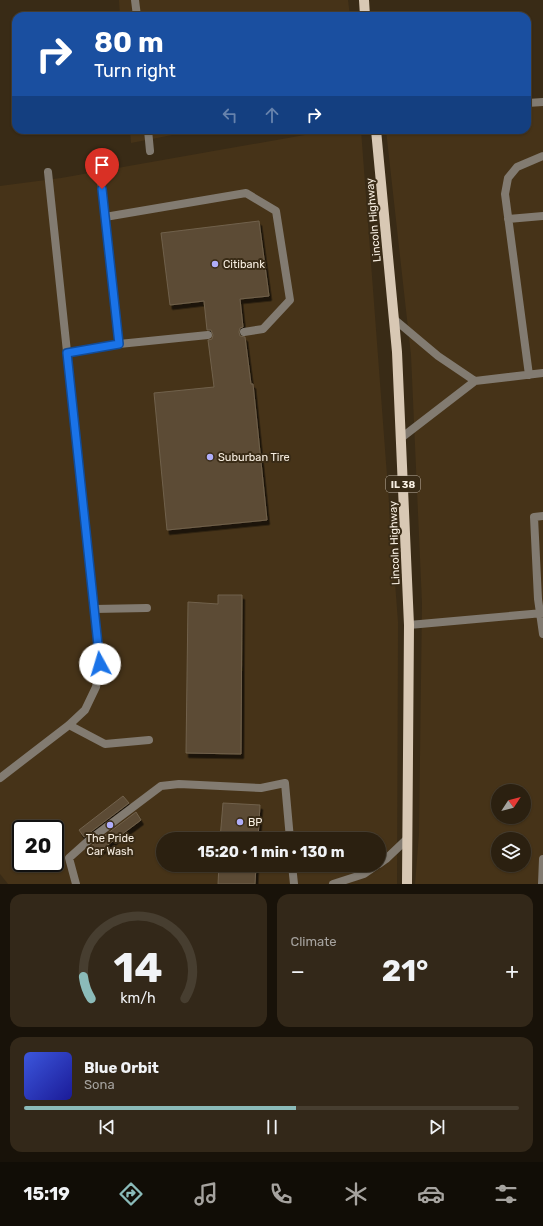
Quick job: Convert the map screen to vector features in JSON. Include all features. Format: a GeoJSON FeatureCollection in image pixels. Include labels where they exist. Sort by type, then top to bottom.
{"type":"FeatureCollection","features":[{"type":"Feature","properties":{"kind":"main road"},"geometry":{"type":"LineString","coordinates":[[364,0],[365,12]]}},
{"type":"Feature","properties":{"kind":"main road","name":"Lincoln Highway"},"geometry":{"type":"LineString","coordinates":[[376,134],[397,352],[409,625],[407,884]]}},
{"type":"Feature","properties":{"kind":"lane"},"geometry":{"type":"LineString","coordinates":[[135,0],[136,12]]}},
{"type":"Feature","properties":{"kind":"lane"},"geometry":{"type":"LineString","coordinates":[[531,103],[543,102]]}},
{"type":"Feature","properties":{"kind":"lane"},"geometry":{"type":"LineString","coordinates":[[148,134],[150,151]]}},
{"type":"Feature","properties":{"kind":"lane"},"geometry":{"type":"LineString","coordinates":[[529,375],[505,194],[508,178],[517,166],[543,156]]}},
{"type":"Feature","properties":{"kind":"lane"},"geometry":{"type":"LineString","coordinates":[[99,162],[119,344]]}},
{"type":"Feature","properties":{"kind":"lane"},"geometry":{"type":"LineString","coordinates":[[0,778],[69,725],[85,710],[96,687],[100,664],[48,172]]}},
{"type":"Feature","properties":{"kind":"lane"},"geometry":{"type":"LineString","coordinates":[[105,217],[246,193],[276,210],[290,300],[263,329],[244,332]]}},
{"type":"Feature","properties":{"kind":"lane"},"geometry":{"type":"LineString","coordinates":[[508,219],[543,216]]}},
{"type":"Feature","properties":{"kind":"lane"},"geometry":{"type":"LineString","coordinates":[[394,319],[438,356],[475,381]]}},
{"type":"Feature","properties":{"kind":"lane"},"geometry":{"type":"LineString","coordinates":[[67,353],[119,344],[208,335]]}},
{"type":"Feature","properties":{"kind":"lane"},"geometry":{"type":"LineString","coordinates":[[401,438],[475,381],[543,373]]}},
{"type":"Feature","properties":{"kind":"lane"},"geometry":{"type":"LineString","coordinates":[[543,516],[534,517],[543,634]]}},
{"type":"Feature","properties":{"kind":"lane"},"geometry":{"type":"LineString","coordinates":[[94,609],[148,608]]}},
{"type":"Feature","properties":{"kind":"lane"},"geometry":{"type":"LineString","coordinates":[[409,625],[541,614]]}},
{"type":"Feature","properties":{"kind":"lane"},"geometry":{"type":"LineString","coordinates":[[69,725],[105,744],[149,740]]}},
{"type":"Feature","properties":{"kind":"lane"},"geometry":{"type":"LineString","coordinates":[[76,884],[69,858],[88,841],[161,786],[179,784],[261,788],[285,783],[289,832]]}},
{"type":"Feature","properties":{"kind":"lane"},"geometry":{"type":"LineString","coordinates":[[386,857],[407,839]]}},
{"type":"Feature","properties":{"kind":"lane"},"geometry":{"type":"LineString","coordinates":[[542,884],[543,860]]}},
{"type":"Feature","properties":{"kind":"lane"},"geometry":{"type":"LineString","coordinates":[[293,872],[294,884]]}},
{"type":"Feature","properties":{"kind":"lane"},"geometry":{"type":"LineString","coordinates":[[333,884],[367,872]]}},
{"type":"Feature","properties":{"kind":"shaded area"},"geometry":{"type":"Polygon","coordinates":[[[119,0],[348,0],[350,12],[120,12],[119,0]]]}},
{"type":"Feature","properties":{"kind":"shaded area"},"geometry":{"type":"Polygon","coordinates":[[[543,102],[543,884],[415,884],[419,834],[422,603],[411,355],[386,134],[531,134],[531,103],[543,102]]]}},
{"type":"Feature","properties":{"kind":"shaded area"},"geometry":{"type":"Polygon","coordinates":[[[130,134],[177,134],[131,143],[130,134]]]}},
{"type":"Feature","properties":{"kind":"shaded area"},"geometry":{"type":"Polygon","coordinates":[[[310,134],[361,134],[398,622],[397,884],[8,884],[0,874],[0,186],[61,178],[310,134]]]}},
{"type":"Feature","properties":{"kind":"building"},"geometry":{"type":"Polygon","coordinates":[[[259,221],[269,296],[240,299],[243,327],[240,328],[239,332],[240,336],[245,337],[251,384],[253,384],[267,520],[167,530],[154,393],[214,387],[208,340],[212,339],[213,335],[211,330],[207,330],[204,301],[170,305],[161,233],[259,221]]]}},
{"type":"Feature","properties":{"kind":"building"},"geometry":{"type":"Polygon","coordinates":[[[218,595],[242,595],[241,754],[186,753],[188,602],[218,604],[218,595]]]}},
{"type":"Feature","properties":{"kind":"building"},"geometry":{"type":"Polygon","coordinates":[[[123,796],[129,803],[84,837],[79,830],[123,796]]]}},
{"type":"Feature","properties":{"kind":"building","name":"BP"},"geometry":{"type":"Polygon","coordinates":[[[223,803],[260,805],[258,832],[221,832],[223,803]]]}},
{"type":"Feature","properties":{"kind":"building"},"geometry":{"type":"Polygon","coordinates":[[[136,812],[141,820],[97,853],[91,846],[136,812]]]}},
{"type":"Feature","properties":{"kind":"building"},"geometry":{"type":"Polygon","coordinates":[[[219,872],[256,872],[255,884],[218,884],[219,872]]]}},
{"type":"Feature","properties":{"kind":"place","name":"Citibank"},"geometry":{"type":"Point","coordinates":[215,264]}},
{"type":"Feature","properties":{"kind":"place","name":"Suburban Tire"},"geometry":{"type":"Point","coordinates":[210,457]}},
{"type":"Feature","properties":{"kind":"place","name":"BP"},"geometry":{"type":"Point","coordinates":[240,822]}},
{"type":"Feature","properties":{"kind":"place","name":"The Pride Car Wash"},"geometry":{"type":"Point","coordinates":[110,825]}},
{"type":"Feature","properties":{"kind":"route"},"geometry":{"type":"LineString","coordinates":[[100,664],[67,353],[119,344],[102,189]]}}]}
